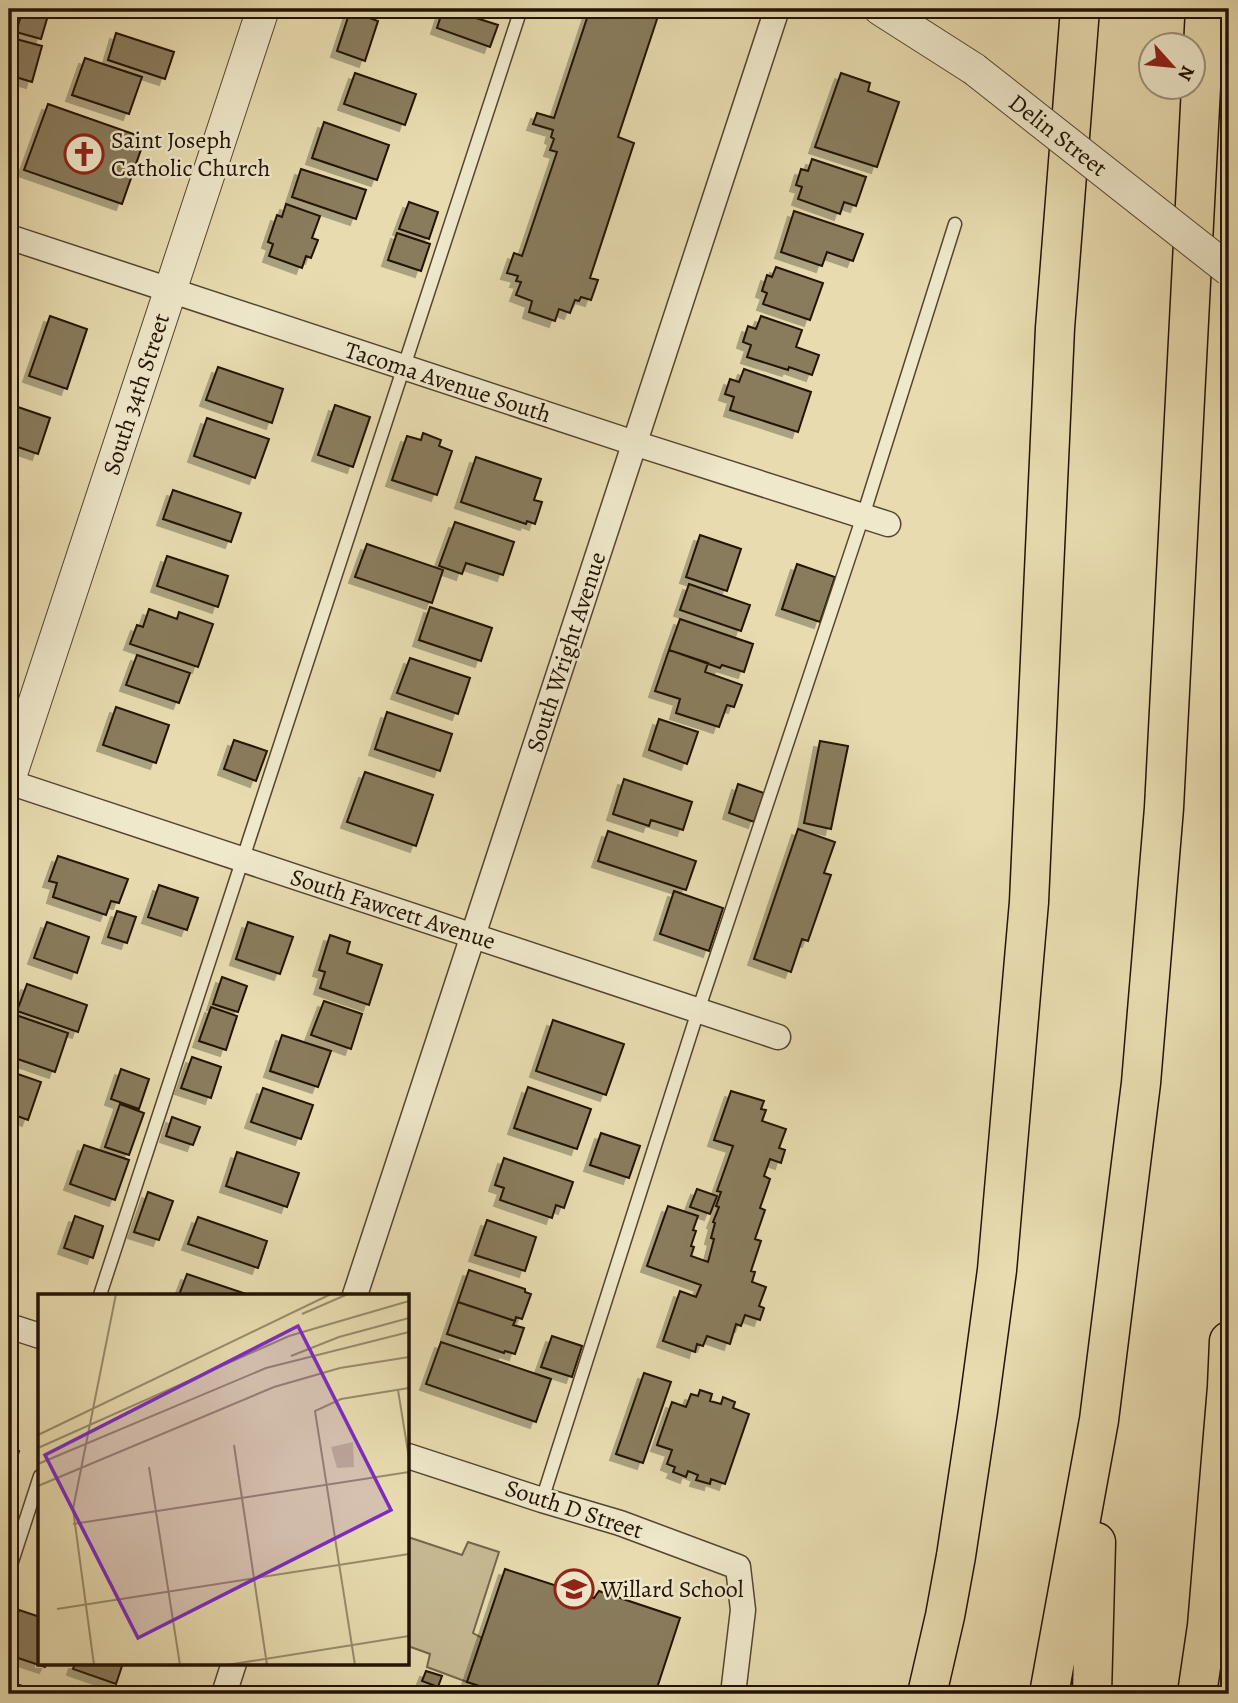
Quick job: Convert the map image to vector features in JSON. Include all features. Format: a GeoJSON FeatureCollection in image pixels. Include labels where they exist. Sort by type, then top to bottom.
{"type":"FeatureCollection","features":[{"type":"Feature","properties":{"kind":"highway"},"geometry":{"type":"LineString","coordinates":[[927,1694],[945,1616],[978,1411],[997,1270],[1013,1094],[1029,902],[1055,328],[1080,9]]}},
{"type":"Feature","properties":{"kind":"highway"},"geometry":{"type":"LineString","coordinates":[[1049,1694],[1099,1420],[1141,1083],[1164,808],[1205,9]]}},
{"type":"Feature","properties":{"kind":"highway"},"geometry":{"type":"LineString","coordinates":[[1197,1694],[1209,1600],[1229,1340]]}},
{"type":"Feature","properties":{"kind":"highway"},"geometry":{"type":"LineString","coordinates":[[1092,1694],[1099,1420]]}},
{"type":"Feature","properties":{"kind":"street","name":"South 34th Street"},"geometry":{"type":"LineString","coordinates":[[9,781],[263,9]]}},
{"type":"Feature","properties":{"kind":"street","name":"South Wright Avenue"},"geometry":{"type":"LineString","coordinates":[[355,1294],[777,9]]}},
{"type":"Feature","properties":{"kind":"street","name":"Delin Street"},"geometry":{"type":"LineString","coordinates":[[880,9],[974,69],[1229,270]]}},
{"type":"Feature","properties":{"kind":"street","name":"Tacoma Avenue South"},"geometry":{"type":"LineString","coordinates":[[9,237],[888,524]]}},
{"type":"Feature","properties":{"kind":"street","name":"South Fawcett Avenue"},"geometry":{"type":"LineString","coordinates":[[9,781],[778,1037]]}},
{"type":"Feature","properties":{"kind":"street"},"geometry":{"type":"LineString","coordinates":[[9,1326],[38,1335]]}},
{"type":"Feature","properties":{"kind":"street","name":"South D Street"},"geometry":{"type":"LineString","coordinates":[[410,1457],[542,1500],[620,1522],[737,1567],[743,1610],[733,1694]]}},
{"type":"Feature","properties":{"kind":"street"},"geometry":{"type":"LineString","coordinates":[[224,1694],[234,1664]]}},
{"type":"Feature","properties":{"kind":"lane"},"geometry":{"type":"LineString","coordinates":[[100,1294],[521,9]]}},
{"type":"Feature","properties":{"kind":"lane"},"geometry":{"type":"LineString","coordinates":[[542,1500],[698,1011],[863,516],[955,224]]}},
{"type":"Feature","properties":{"kind":"lane"},"geometry":{"type":"LineString","coordinates":[[9,1571],[38,1482]]}},
{"type":"Feature","properties":{"kind":"shaded area"},"geometry":{"type":"Polygon","coordinates":[[[410,1538],[462,1555],[468,1542],[499,1552],[473,1633],[482,1638],[467,1682],[427,1667],[430,1654],[410,1647],[410,1538]]]}},
{"type":"Feature","properties":{"kind":"building"},"geometry":{"type":"Polygon","coordinates":[[[23,9],[49,12],[41,39],[16,32],[23,9]]]}},
{"type":"Feature","properties":{"kind":"building"},"geometry":{"type":"Polygon","coordinates":[[[443,9],[498,25],[490,47],[437,28],[443,9]]]}},
{"type":"Feature","properties":{"kind":"building"},"geometry":{"type":"Polygon","coordinates":[[[590,9],[660,10],[618,137],[634,143],[590,278],[598,280],[591,300],[581,297],[579,301],[575,300],[570,313],[559,309],[555,321],[529,312],[532,301],[516,295],[521,282],[516,281],[518,276],[507,273],[514,253],[522,256],[557,152],[550,150],[554,139],[551,137],[553,130],[533,124],[537,113],[554,118],[590,9]]]}},
{"type":"Feature","properties":{"kind":"building"},"geometry":{"type":"Polygon","coordinates":[[[350,11],[378,21],[365,61],[337,51],[350,11]]]}},
{"type":"Feature","properties":{"kind":"building"},"geometry":{"type":"Polygon","coordinates":[[[116,33],[174,52],[165,79],[108,60],[116,33]]]}},
{"type":"Feature","properties":{"kind":"building"},"geometry":{"type":"Polygon","coordinates":[[[16,39],[42,46],[32,82],[9,75],[16,39]]]}},
{"type":"Feature","properties":{"kind":"building"},"geometry":{"type":"Polygon","coordinates":[[[85,58],[142,77],[129,114],[72,95],[85,58]]]}},
{"type":"Feature","properties":{"kind":"building"},"geometry":{"type":"Polygon","coordinates":[[[355,73],[416,94],[405,125],[344,104],[355,73]]]}},
{"type":"Feature","properties":{"kind":"building"},"geometry":{"type":"Polygon","coordinates":[[[841,73],[870,83],[868,91],[899,102],[877,167],[815,147],[841,73]]]}},
{"type":"Feature","properties":{"kind":"building","name":"Saint Joseph Catholic Church"},"geometry":{"type":"Polygon","coordinates":[[[48,104],[145,138],[122,204],[24,170],[48,104]]]}},
{"type":"Feature","properties":{"kind":"building"},"geometry":{"type":"Polygon","coordinates":[[[324,122],[389,145],[377,180],[312,158],[324,122]]]}},
{"type":"Feature","properties":{"kind":"building"},"geometry":{"type":"Polygon","coordinates":[[[812,159],[866,177],[856,206],[844,202],[840,214],[798,199],[802,187],[796,185],[801,169],[808,171],[812,159]]]}},
{"type":"Feature","properties":{"kind":"building"},"geometry":{"type":"Polygon","coordinates":[[[301,169],[366,190],[356,219],[292,197],[301,169]]]}},
{"type":"Feature","properties":{"kind":"building"},"geometry":{"type":"Polygon","coordinates":[[[409,202],[438,212],[429,239],[399,229],[409,202]]]}},
{"type":"Feature","properties":{"kind":"building"},"geometry":{"type":"Polygon","coordinates":[[[286,204],[320,216],[312,238],[318,240],[311,258],[306,256],[302,268],[269,256],[273,244],[268,242],[277,215],[282,217],[286,204]]]}},
{"type":"Feature","properties":{"kind":"building"},"geometry":{"type":"Polygon","coordinates":[[[794,211],[863,234],[853,261],[827,252],[822,266],[781,252],[794,211]]]}},
{"type":"Feature","properties":{"kind":"building"},"geometry":{"type":"Polygon","coordinates":[[[397,233],[430,244],[421,271],[388,260],[397,233]]]}},
{"type":"Feature","properties":{"kind":"building"},"geometry":{"type":"Polygon","coordinates":[[[776,267],[823,283],[810,320],[763,304],[767,293],[762,291],[767,275],[772,277],[776,267]]]}},
{"type":"Feature","properties":{"kind":"building"},"geometry":{"type":"Polygon","coordinates":[[[50,316],[87,329],[67,389],[29,376],[50,316]]]}},
{"type":"Feature","properties":{"kind":"building"},"geometry":{"type":"Polygon","coordinates":[[[761,316],[802,330],[796,347],[819,355],[812,375],[747,357],[751,345],[743,342],[748,326],[756,329],[761,316]]]}},
{"type":"Feature","properties":{"kind":"building"},"geometry":{"type":"Polygon","coordinates":[[[218,367],[283,389],[272,423],[206,400],[218,367]]]}},
{"type":"Feature","properties":{"kind":"building"},"geometry":{"type":"Polygon","coordinates":[[[744,369],[811,392],[798,432],[730,410],[734,397],[725,394],[730,379],[739,382],[744,369]]]}},
{"type":"Feature","properties":{"kind":"building"},"geometry":{"type":"Polygon","coordinates":[[[9,404],[50,418],[38,454],[9,444],[9,404]]]}},
{"type":"Feature","properties":{"kind":"building"},"geometry":{"type":"Polygon","coordinates":[[[335,405],[370,417],[353,467],[318,455],[335,405]]]}},
{"type":"Feature","properties":{"kind":"building"},"geometry":{"type":"Polygon","coordinates":[[[207,418],[269,439],[255,478],[194,456],[207,418]]]}},
{"type":"Feature","properties":{"kind":"building"},"geometry":{"type":"Polygon","coordinates":[[[423,433],[441,440],[439,446],[452,451],[437,495],[392,480],[407,436],[421,440],[423,433]]]}},
{"type":"Feature","properties":{"kind":"building"},"geometry":{"type":"Polygon","coordinates":[[[476,457],[541,479],[534,500],[542,502],[535,524],[527,521],[526,524],[461,502],[476,457]]]}},
{"type":"Feature","properties":{"kind":"building"},"geometry":{"type":"Polygon","coordinates":[[[9,485],[18,488],[9,516],[9,485]]]}},
{"type":"Feature","properties":{"kind":"building"},"geometry":{"type":"Polygon","coordinates":[[[173,490],[241,513],[231,542],[163,519],[173,490]]]}},
{"type":"Feature","properties":{"kind":"building"},"geometry":{"type":"Polygon","coordinates":[[[455,522],[514,542],[503,575],[466,563],[462,574],[439,566],[455,522]]]}},
{"type":"Feature","properties":{"kind":"building"},"geometry":{"type":"Polygon","coordinates":[[[700,535],[741,549],[727,591],[686,577],[700,535]]]}},
{"type":"Feature","properties":{"kind":"building"},"geometry":{"type":"Polygon","coordinates":[[[367,544],[443,570],[432,603],[355,577],[367,544]]]}},
{"type":"Feature","properties":{"kind":"building"},"geometry":{"type":"Polygon","coordinates":[[[167,556],[228,576],[218,607],[157,586],[167,556]]]}},
{"type":"Feature","properties":{"kind":"building"},"geometry":{"type":"Polygon","coordinates":[[[797,564],[835,577],[820,622],[782,609],[797,564]]]}},
{"type":"Feature","properties":{"kind":"building"},"geometry":{"type":"Polygon","coordinates":[[[689,584],[750,605],[741,631],[680,610],[689,584]]]}},
{"type":"Feature","properties":{"kind":"building"},"geometry":{"type":"Polygon","coordinates":[[[430,607],[492,628],[481,661],[419,640],[430,607]]]}},
{"type":"Feature","properties":{"kind":"building"},"geometry":{"type":"Polygon","coordinates":[[[149,609],[177,619],[179,612],[213,624],[198,667],[130,644],[137,625],[143,627],[149,609]]]}},
{"type":"Feature","properties":{"kind":"building"},"geometry":{"type":"Polygon","coordinates":[[[680,619],[753,644],[744,672],[722,665],[720,668],[669,650],[680,619]]]}},
{"type":"Feature","properties":{"kind":"building"},"geometry":{"type":"Polygon","coordinates":[[[669,650],[708,663],[705,672],[742,685],[734,707],[727,705],[719,727],[676,713],[680,699],[655,691],[669,650]]]}},
{"type":"Feature","properties":{"kind":"building"},"geometry":{"type":"Polygon","coordinates":[[[137,655],[190,673],[179,703],[126,685],[137,655]]]}},
{"type":"Feature","properties":{"kind":"building"},"geometry":{"type":"Polygon","coordinates":[[[410,658],[470,678],[458,714],[397,693],[410,658]]]}},
{"type":"Feature","properties":{"kind":"building"},"geometry":{"type":"Polygon","coordinates":[[[116,707],[169,725],[156,763],[103,745],[116,707]]]}},
{"type":"Feature","properties":{"kind":"building"},"geometry":{"type":"Polygon","coordinates":[[[387,712],[452,734],[440,771],[375,749],[387,712]]]}},
{"type":"Feature","properties":{"kind":"building"},"geometry":{"type":"Polygon","coordinates":[[[659,719],[698,732],[687,764],[649,750],[659,719]]]}},
{"type":"Feature","properties":{"kind":"building"},"geometry":{"type":"Polygon","coordinates":[[[234,740],[267,751],[256,781],[224,769],[234,740]]]}},
{"type":"Feature","properties":{"kind":"building"},"geometry":{"type":"Polygon","coordinates":[[[820,741],[848,746],[831,829],[804,823],[820,741]]]}},
{"type":"Feature","properties":{"kind":"building"},"geometry":{"type":"Polygon","coordinates":[[[365,772],[433,795],[416,846],[347,822],[365,772]]]}},
{"type":"Feature","properties":{"kind":"building"},"geometry":{"type":"Polygon","coordinates":[[[624,779],[692,802],[683,830],[651,820],[649,826],[613,814],[624,779]]]}},
{"type":"Feature","properties":{"kind":"building"},"geometry":{"type":"Polygon","coordinates":[[[738,784],[764,793],[754,822],[729,813],[738,784]]]}},
{"type":"Feature","properties":{"kind":"building"},"geometry":{"type":"Polygon","coordinates":[[[798,829],[835,842],[824,873],[831,875],[808,941],[802,939],[791,972],[754,959],[798,829]]]}},
{"type":"Feature","properties":{"kind":"building"},"geometry":{"type":"Polygon","coordinates":[[[608,831],[696,861],[686,890],[598,861],[608,831]]]}},
{"type":"Feature","properties":{"kind":"building"},"geometry":{"type":"Polygon","coordinates":[[[58,856],[128,879],[119,903],[111,901],[106,915],[53,897],[57,883],[49,881],[58,856]]]}},
{"type":"Feature","properties":{"kind":"building"},"geometry":{"type":"Polygon","coordinates":[[[159,885],[198,898],[187,930],[148,917],[159,885]]]}},
{"type":"Feature","properties":{"kind":"building"},"geometry":{"type":"Polygon","coordinates":[[[674,891],[723,908],[709,951],[660,934],[674,891]]]}},
{"type":"Feature","properties":{"kind":"building"},"geometry":{"type":"Polygon","coordinates":[[[117,911],[136,917],[127,943],[108,937],[117,911]]]}},
{"type":"Feature","properties":{"kind":"building"},"geometry":{"type":"Polygon","coordinates":[[[47,922],[89,937],[77,973],[34,958],[47,922]]]}},
{"type":"Feature","properties":{"kind":"building"},"geometry":{"type":"Polygon","coordinates":[[[248,922],[293,937],[280,974],[236,959],[248,922]]]}},
{"type":"Feature","properties":{"kind":"building"},"geometry":{"type":"Polygon","coordinates":[[[330,935],[350,942],[347,953],[382,965],[369,1005],[320,988],[325,972],[319,970],[330,935]]]}},
{"type":"Feature","properties":{"kind":"building"},"geometry":{"type":"Polygon","coordinates":[[[222,977],[247,986],[238,1012],[213,1004],[222,977]]]}},
{"type":"Feature","properties":{"kind":"building"},"geometry":{"type":"Polygon","coordinates":[[[27,984],[87,1005],[78,1032],[17,1011],[27,984]]]}},
{"type":"Feature","properties":{"kind":"building"},"geometry":{"type":"Polygon","coordinates":[[[324,1001],[362,1014],[351,1049],[311,1035],[324,1001]]]}},
{"type":"Feature","properties":{"kind":"building"},"geometry":{"type":"Polygon","coordinates":[[[211,1007],[237,1016],[226,1050],[199,1041],[211,1007]]]}},
{"type":"Feature","properties":{"kind":"building"},"geometry":{"type":"Polygon","coordinates":[[[13,1014],[68,1033],[55,1072],[9,1056],[9,1027],[13,1014]]]}},
{"type":"Feature","properties":{"kind":"building"},"geometry":{"type":"Polygon","coordinates":[[[553,1020],[624,1044],[606,1095],[536,1071],[553,1020]]]}},
{"type":"Feature","properties":{"kind":"building"},"geometry":{"type":"Polygon","coordinates":[[[282,1035],[331,1051],[318,1087],[270,1071],[282,1035]]]}},
{"type":"Feature","properties":{"kind":"building"},"geometry":{"type":"Polygon","coordinates":[[[192,1057],[221,1067],[211,1098],[181,1088],[192,1057]]]}},
{"type":"Feature","properties":{"kind":"building"},"geometry":{"type":"Polygon","coordinates":[[[121,1069],[149,1079],[139,1109],[111,1099],[121,1069]]]}},
{"type":"Feature","properties":{"kind":"building"},"geometry":{"type":"Polygon","coordinates":[[[9,1071],[41,1082],[28,1120],[9,1113],[9,1071]]]}},
{"type":"Feature","properties":{"kind":"building"},"geometry":{"type":"Polygon","coordinates":[[[528,1087],[591,1109],[577,1149],[514,1128],[528,1087]]]}},
{"type":"Feature","properties":{"kind":"building"},"geometry":{"type":"Polygon","coordinates":[[[263,1088],[313,1105],[301,1139],[251,1122],[263,1088]]]}},
{"type":"Feature","properties":{"kind":"building"},"geometry":{"type":"Polygon","coordinates":[[[731,1091],[764,1101],[761,1109],[766,1110],[762,1121],[786,1129],[779,1148],[785,1150],[781,1163],[770,1159],[764,1176],[770,1179],[760,1208],[765,1210],[755,1239],[761,1241],[751,1271],[755,1272],[752,1282],[766,1287],[759,1306],[764,1308],[760,1320],[745,1315],[741,1326],[736,1324],[730,1344],[707,1336],[703,1346],[697,1344],[695,1352],[663,1341],[680,1291],[696,1297],[701,1285],[647,1266],[668,1206],[698,1216],[693,1230],[696,1231],[691,1256],[708,1262],[714,1239],[711,1238],[715,1223],[713,1222],[721,1192],[717,1191],[733,1146],[714,1140],[731,1091]]]}},
{"type":"Feature","properties":{"kind":"building"},"geometry":{"type":"Polygon","coordinates":[[[120,1104],[144,1113],[129,1155],[105,1147],[120,1104]]]}},
{"type":"Feature","properties":{"kind":"building"},"geometry":{"type":"Polygon","coordinates":[[[172,1117],[200,1127],[193,1145],[166,1136],[172,1117]]]}},
{"type":"Feature","properties":{"kind":"building"},"geometry":{"type":"Polygon","coordinates":[[[601,1133],[640,1146],[629,1178],[590,1165],[601,1133]]]}},
{"type":"Feature","properties":{"kind":"building"},"geometry":{"type":"Polygon","coordinates":[[[84,1145],[129,1160],[115,1200],[70,1184],[84,1145]]]}},
{"type":"Feature","properties":{"kind":"building"},"geometry":{"type":"Polygon","coordinates":[[[237,1152],[299,1173],[287,1207],[226,1186],[237,1152]]]}},
{"type":"Feature","properties":{"kind":"building"},"geometry":{"type":"Polygon","coordinates":[[[504,1158],[573,1182],[564,1208],[556,1205],[552,1218],[500,1200],[504,1188],[495,1185],[504,1158]]]}},
{"type":"Feature","properties":{"kind":"building"},"geometry":{"type":"Polygon","coordinates":[[[697,1189],[717,1196],[710,1214],[690,1207],[697,1189]]]}},
{"type":"Feature","properties":{"kind":"building"},"geometry":{"type":"Polygon","coordinates":[[[148,1192],[173,1201],[159,1240],[134,1232],[148,1192]]]}},
{"type":"Feature","properties":{"kind":"building"},"geometry":{"type":"Polygon","coordinates":[[[75,1216],[103,1226],[93,1258],[64,1248],[75,1216]]]}},
{"type":"Feature","properties":{"kind":"building"},"geometry":{"type":"Polygon","coordinates":[[[198,1217],[267,1241],[258,1268],[188,1244],[198,1217]]]}},
{"type":"Feature","properties":{"kind":"building"},"geometry":{"type":"Polygon","coordinates":[[[487,1220],[536,1237],[525,1271],[475,1255],[487,1220]]]}},
{"type":"Feature","properties":{"kind":"building"},"geometry":{"type":"Polygon","coordinates":[[[469,1270],[525,1289],[525,1292],[531,1294],[522,1319],[516,1317],[515,1321],[458,1302],[469,1270]]]}},
{"type":"Feature","properties":{"kind":"building"},"geometry":{"type":"Polygon","coordinates":[[[187,1274],[246,1294],[179,1294],[187,1274]]]}},
{"type":"Feature","properties":{"kind":"building"},"geometry":{"type":"Polygon","coordinates":[[[458,1302],[515,1321],[513,1325],[524,1328],[515,1354],[504,1353],[447,1334],[458,1302]]]}},
{"type":"Feature","properties":{"kind":"building"},"geometry":{"type":"Polygon","coordinates":[[[552,1336],[582,1346],[572,1377],[541,1367],[552,1336]]]}},
{"type":"Feature","properties":{"kind":"building"},"geometry":{"type":"Polygon","coordinates":[[[441,1342],[551,1379],[536,1422],[426,1384],[441,1342]]]}},
{"type":"Feature","properties":{"kind":"building"},"geometry":{"type":"Polygon","coordinates":[[[644,1373],[671,1382],[643,1463],[616,1454],[644,1373]]]}},
{"type":"Feature","properties":{"kind":"building"},"geometry":{"type":"Polygon","coordinates":[[[700,1390],[712,1394],[710,1401],[721,1404],[723,1397],[735,1402],[733,1408],[749,1414],[725,1484],[711,1479],[710,1484],[696,1480],[698,1475],[688,1471],[686,1477],[673,1472],[675,1467],[667,1464],[672,1450],[657,1445],[672,1402],[686,1407],[691,1394],[698,1396],[700,1390]]]}},
{"type":"Feature","properties":{"kind":"building"},"geometry":{"type":"Polygon","coordinates":[[[9,1447],[19,1451],[10,1479],[9,1479],[9,1447]]]}},
{"type":"Feature","properties":{"kind":"building"},"geometry":{"type":"Polygon","coordinates":[[[505,1569],[594,1598],[599,1591],[680,1618],[655,1694],[504,1694],[467,1682],[505,1569]]]}},
{"type":"Feature","properties":{"kind":"building"},"geometry":{"type":"Polygon","coordinates":[[[19,1610],[38,1616],[38,1664],[46,1664],[45,1667],[9,1655],[9,1639],[19,1610]]]}},
{"type":"Feature","properties":{"kind":"building"},"geometry":{"type":"Polygon","coordinates":[[[75,1664],[123,1664],[116,1684],[73,1669],[75,1664]]]}},
{"type":"Feature","properties":{"kind":"building"},"geometry":{"type":"Polygon","coordinates":[[[426,1671],[442,1676],[438,1687],[422,1681],[426,1671]]]}},
{"type":"Feature","properties":{"kind":"building"},"geometry":{"type":"Polygon","coordinates":[[[9,1682],[29,1688],[27,1694],[9,1694],[9,1682]]]}},
{"type":"Feature","properties":{"kind":"place","name":"Saint Joseph Catholic Church"},"geometry":{"type":"Point","coordinates":[84,154]}},
{"type":"Feature","properties":{"kind":"place","name":"Willard School"},"geometry":{"type":"Point","coordinates":[574,1589]}}]}
